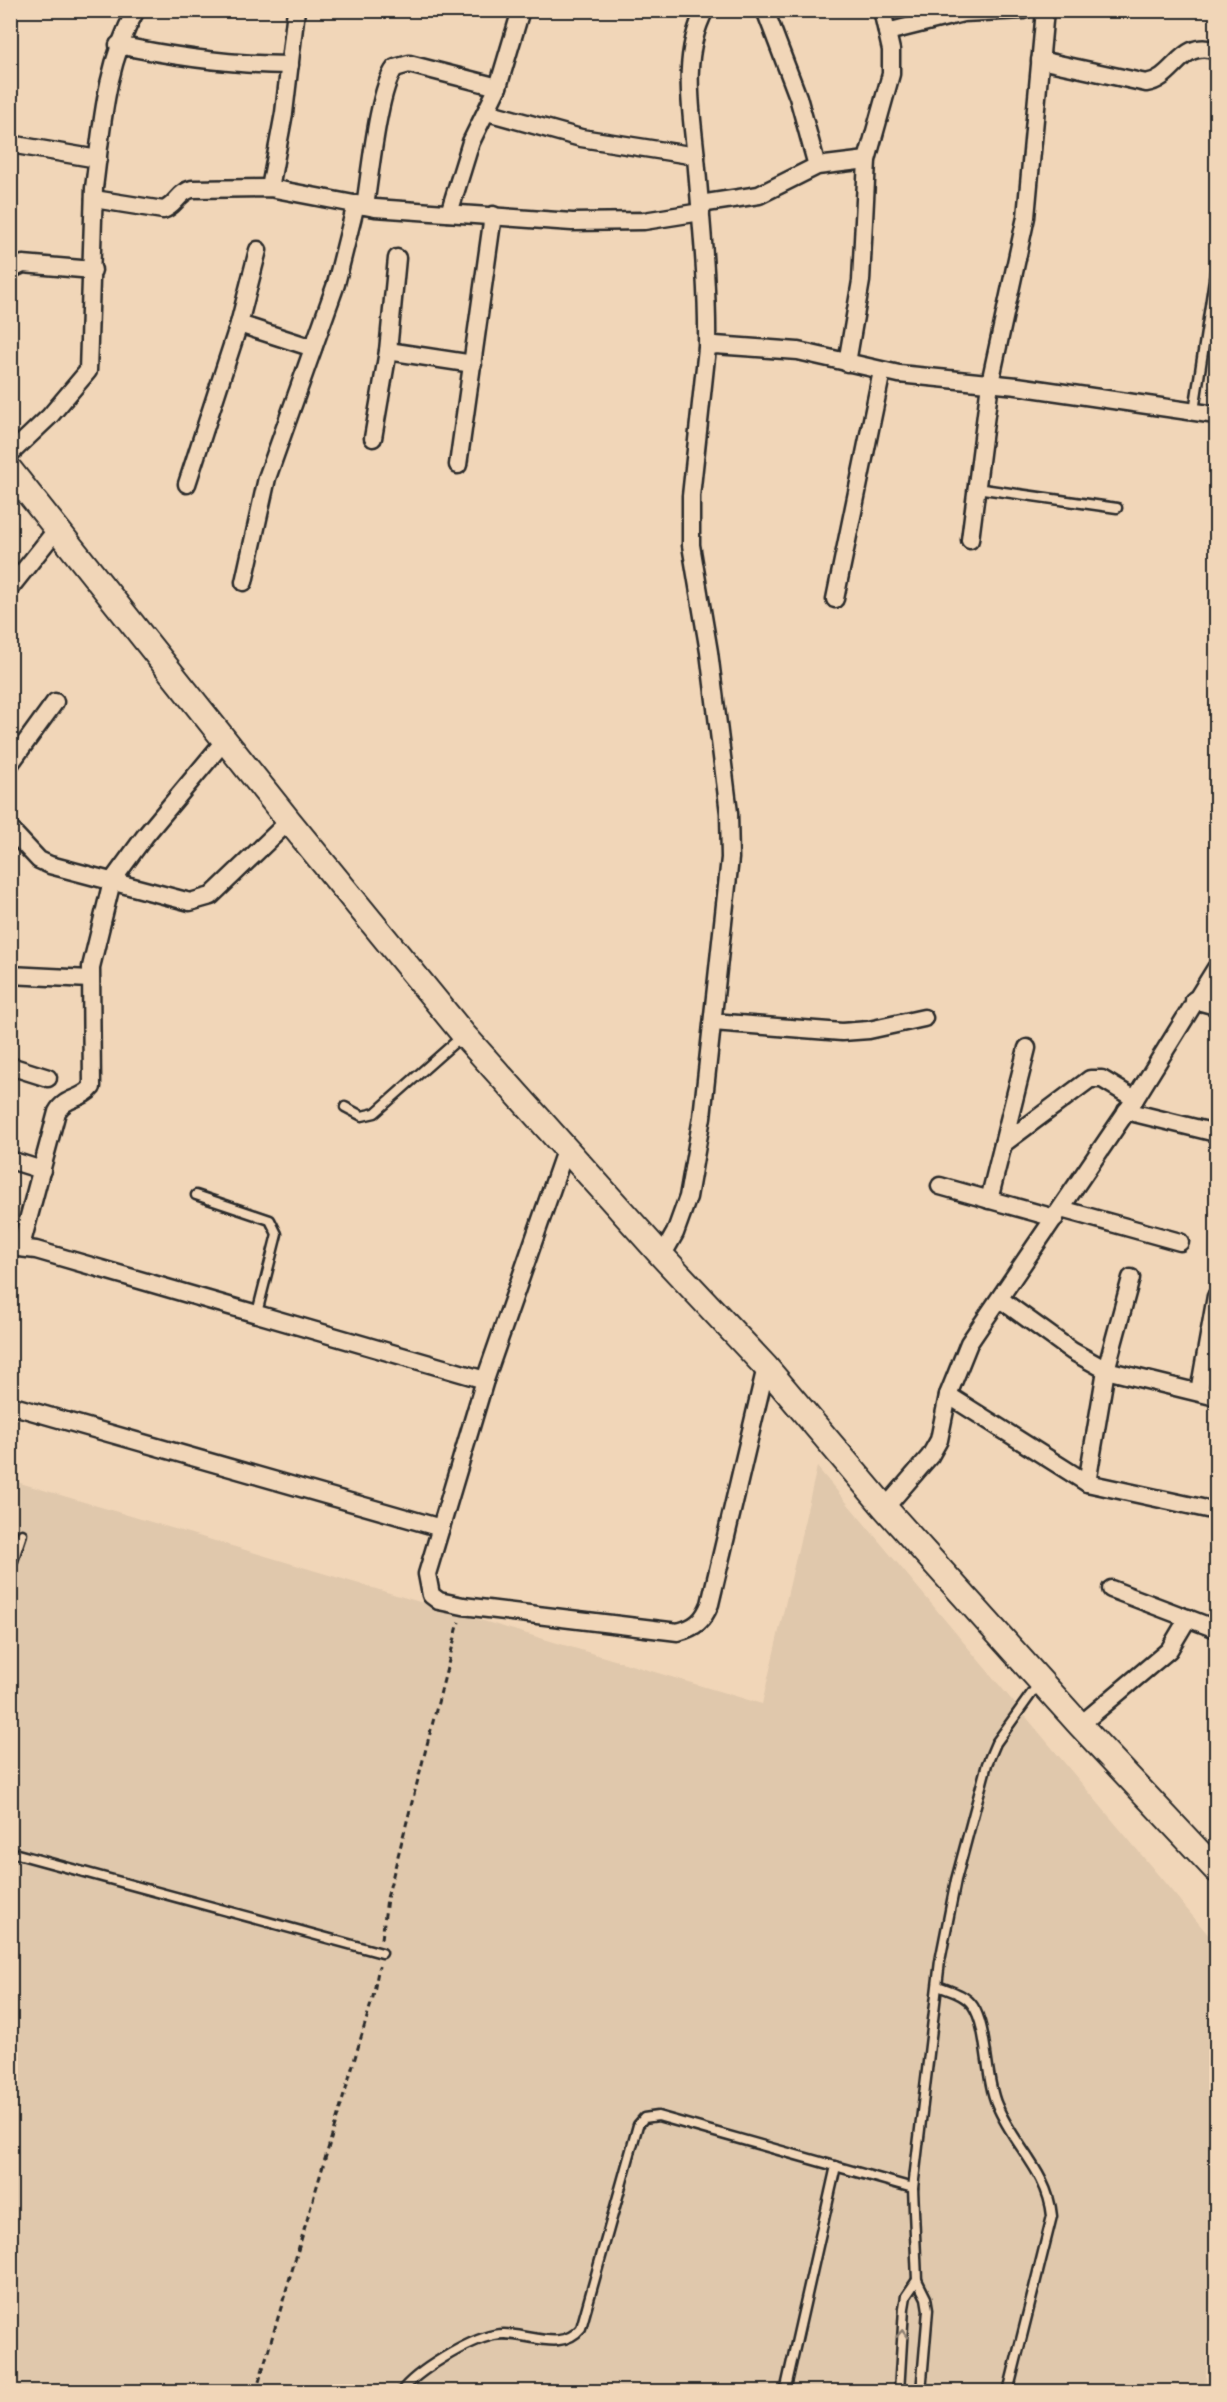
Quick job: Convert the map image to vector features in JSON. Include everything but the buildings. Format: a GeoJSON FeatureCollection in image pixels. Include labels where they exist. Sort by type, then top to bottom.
{"type":"FeatureCollection","features":[{"type":"Feature","properties":{"kind":"main road"},"geometry":{"type":"LineString","coordinates":[[10,470],[289,821],[464,1035],[662,1256],[766,1367],[885,1508],[1042,1680],[1080,1725],[1216,1870]]}},
{"type":"Feature","properties":{"kind":"street"},"geometry":{"type":"LineString","coordinates":[[10,454],[50,416],[88,371],[94,199],[107,88],[118,45],[136,10]]}},
{"type":"Feature","properties":{"kind":"street"},"geometry":{"type":"LineString","coordinates":[[270,188],[290,65],[296,10]]}},
{"type":"Feature","properties":{"kind":"street"},"geometry":{"type":"LineString","coordinates":[[449,213],[471,142],[498,87],[521,10]]}},
{"type":"Feature","properties":{"kind":"street"},"geometry":{"type":"LineString","coordinates":[[662,1256],[675,1233],[688,1197],[702,1117],[730,838],[709,652],[691,545],[691,496],[707,348],[708,301],[688,86],[696,33],[705,10]]}},
{"type":"Feature","properties":{"kind":"street"},"geometry":{"type":"LineString","coordinates":[[765,10],[798,97],[817,166]]}},
{"type":"Feature","properties":{"kind":"street"},"geometry":{"type":"LineString","coordinates":[[847,363],[861,281],[867,160],[890,80],[892,62],[882,10]]}},
{"type":"Feature","properties":{"kind":"street"},"geometry":{"type":"LineString","coordinates":[[887,32],[963,13],[1024,10]]}},
{"type":"Feature","properties":{"kind":"street"},"geometry":{"type":"LineString","coordinates":[[970,540],[990,383],[1026,217],[1045,10]]}},
{"type":"Feature","properties":{"kind":"street"},"geometry":{"type":"LineString","coordinates":[[118,45],[175,57],[251,65],[290,65]]}},
{"type":"Feature","properties":{"kind":"street"},"geometry":{"type":"LineString","coordinates":[[1040,60],[1146,83],[1158,81],[1166,76],[1177,59],[1190,50],[1199,48],[1216,51]]}},
{"type":"Feature","properties":{"kind":"street"},"geometry":{"type":"LineString","coordinates":[[244,582],[267,478],[336,284],[361,205],[388,79],[395,68],[409,64],[498,87]]}},
{"type":"Feature","properties":{"kind":"street"},"geometry":{"type":"LineString","coordinates":[[487,112],[581,138],[696,156]]}},
{"type":"Feature","properties":{"kind":"street"},"geometry":{"type":"LineString","coordinates":[[10,144],[98,159]]}},
{"type":"Feature","properties":{"kind":"street"},"geometry":{"type":"LineString","coordinates":[[94,199],[163,210],[171,207],[183,192],[192,189],[270,188],[361,205],[449,213],[619,223],[759,195],[817,166],[867,160]]}},
{"type":"Feature","properties":{"kind":"street"},"geometry":{"type":"LineString","coordinates":[[458,465],[493,215]]}},
{"type":"Feature","properties":{"kind":"street"},"geometry":{"type":"LineString","coordinates":[[187,484],[239,324],[258,250]]}},
{"type":"Feature","properties":{"kind":"street"},"geometry":{"type":"LineString","coordinates":[[373,438],[387,351],[397,258]]}},
{"type":"Feature","properties":{"kind":"street"},"geometry":{"type":"LineString","coordinates":[[10,270],[23,264],[93,270]]}},
{"type":"Feature","properties":{"kind":"street"},"geometry":{"type":"LineString","coordinates":[[239,324],[313,348]]}},
{"type":"Feature","properties":{"kind":"street"},"geometry":{"type":"LineString","coordinates":[[707,348],[715,345],[771,348],[822,356],[882,371],[990,383],[1216,415]]}},
{"type":"Feature","properties":{"kind":"street"},"geometry":{"type":"LineString","coordinates":[[387,351],[472,364]]}},
{"type":"Feature","properties":{"kind":"street"},"geometry":{"type":"LineString","coordinates":[[835,599],[882,371]]}},
{"type":"Feature","properties":{"kind":"street"},"geometry":{"type":"LineString","coordinates":[[10,588],[57,529]]}},
{"type":"Feature","properties":{"kind":"street"},"geometry":{"type":"LineString","coordinates":[[10,764],[55,702]]}},
{"type":"Feature","properties":{"kind":"street"},"geometry":{"type":"LineString","coordinates":[[225,740],[145,836],[112,881],[90,979],[92,1087],[81,1097],[61,1105],[16,1247],[257,1313],[486,1380]]}},
{"type":"Feature","properties":{"kind":"street"},"geometry":{"type":"LineString","coordinates":[[10,828],[39,860],[50,865],[190,902],[206,899],[289,821]]}},
{"type":"Feature","properties":{"kind":"street"},"geometry":{"type":"LineString","coordinates":[[885,1508],[930,1456],[939,1440],[948,1395],[969,1343],[1130,1105],[1216,968]]}},
{"type":"Feature","properties":{"kind":"street"},"geometry":{"type":"LineString","coordinates":[[10,975],[90,979]]}},
{"type":"Feature","properties":{"kind":"street"},"geometry":{"type":"LineString","coordinates":[[1194,1000],[1216,1006]]}},
{"type":"Feature","properties":{"kind":"street"},"geometry":{"type":"LineString","coordinates":[[713,1022],[842,1032],[869,1030],[924,1018]]}},
{"type":"Feature","properties":{"kind":"street"},"geometry":{"type":"LineString","coordinates":[[989,1200],[1027,1048]]}},
{"type":"Feature","properties":{"kind":"street"},"geometry":{"type":"LineString","coordinates":[[10,1066],[48,1078]]}},
{"type":"Feature","properties":{"kind":"street"},"geometry":{"type":"LineString","coordinates":[[1003,1144],[1090,1079],[1102,1079],[1130,1105],[1216,1132]]}},
{"type":"Feature","properties":{"kind":"street"},"geometry":{"type":"LineString","coordinates":[[566,1148],[486,1380],[427,1574],[431,1595],[439,1601],[463,1606],[678,1632],[692,1628],[704,1618],[710,1604],[766,1367]]}},
{"type":"Feature","properties":{"kind":"street"},"geometry":{"type":"LineString","coordinates":[[10,1160],[42,1170]]}},
{"type":"Feature","properties":{"kind":"street"},"geometry":{"type":"LineString","coordinates":[[940,1186],[989,1200],[1058,1213],[1180,1242]]}},
{"type":"Feature","properties":{"kind":"street"},"geometry":{"type":"LineString","coordinates":[[1087,1483],[1106,1370],[1131,1278]]}},
{"type":"Feature","properties":{"kind":"street"},"geometry":{"type":"LineString","coordinates":[[1199,1392],[1216,1296]]}},
{"type":"Feature","properties":{"kind":"street"},"geometry":{"type":"LineString","coordinates":[[1000,1299],[1072,1351],[1106,1370],[1216,1397]]}},
{"type":"Feature","properties":{"kind":"street"},"geometry":{"type":"LineString","coordinates":[[948,1395],[1087,1483],[1216,1511]]}},
{"type":"Feature","properties":{"kind":"street"},"geometry":{"type":"LineString","coordinates":[[10,1405],[441,1528]]}},
{"type":"Feature","properties":{"kind":"street"},"geometry":{"type":"LineString","coordinates":[[1111,1589],[1216,1629]]}},
{"type":"Feature","properties":{"kind":"street"},"geometry":{"type":"LineString","coordinates":[[1080,1725],[1169,1650],[1188,1618]]}},
{"type":"Feature","properties":{"kind":"lane"},"geometry":{"type":"LineString","coordinates":[[1194,411],[1216,266]]}},
{"type":"Feature","properties":{"kind":"lane"},"geometry":{"type":"LineString","coordinates":[[976,488],[1117,508]]}},
{"type":"Feature","properties":{"kind":"lane"},"geometry":{"type":"LineString","coordinates":[[345,1107],[362,1116],[375,1113],[464,1035]]}},
{"type":"Feature","properties":{"kind":"lane"},"geometry":{"type":"LineString","coordinates":[[196,1195],[270,1220],[275,1226],[277,1234],[257,1313]]}},
{"type":"Feature","properties":{"kind":"lane"},"geometry":{"type":"LineString","coordinates":[[10,1570],[22,1534]]}},
{"type":"Feature","properties":{"kind":"lane"},"geometry":{"type":"LineString","coordinates":[[921,2391],[928,2310],[926,2298],[916,2280],[913,2188],[940,1961],[956,1880],[987,1764],[996,1743],[1042,1680]]}},
{"type":"Feature","properties":{"kind":"lane"},"geometry":{"type":"LineString","coordinates":[[10,1852],[382,1953]]}},
{"type":"Feature","properties":{"kind":"lane"},"geometry":{"type":"LineString","coordinates":[[938,1986],[966,1997],[977,2012],[996,2104],[1043,2179],[1051,2201],[1052,2216],[1008,2391]]}},
{"type":"Feature","properties":{"kind":"lane"},"geometry":{"type":"LineString","coordinates":[[401,2391],[423,2370],[483,2339],[507,2335],[561,2342],[576,2334],[581,2328],[638,2125],[644,2118],[658,2116],[913,2188]]}},
{"type":"Feature","properties":{"kind":"lane"},"geometry":{"type":"LineString","coordinates":[[785,2391],[836,2166]]}},
{"type":"Feature","properties":{"kind":"lane"},"geometry":{"type":"LineString","coordinates":[[899,2391],[904,2308],[906,2296],[916,2280]]}},
{"type":"Feature","properties":{"kind":"path"},"geometry":{"type":"LineString","coordinates":[[256,2391],[373,1997],[382,1953],[385,1905],[463,1606]]}},
{"type":"Feature","properties":{"kind":"shaded area"},"geometry":{"type":"Polygon","coordinates":[[[817,1467],[1216,1944],[1216,2220],[1205,2391],[11,2391],[10,1480],[762,1704],[817,1467]]]}}]}
